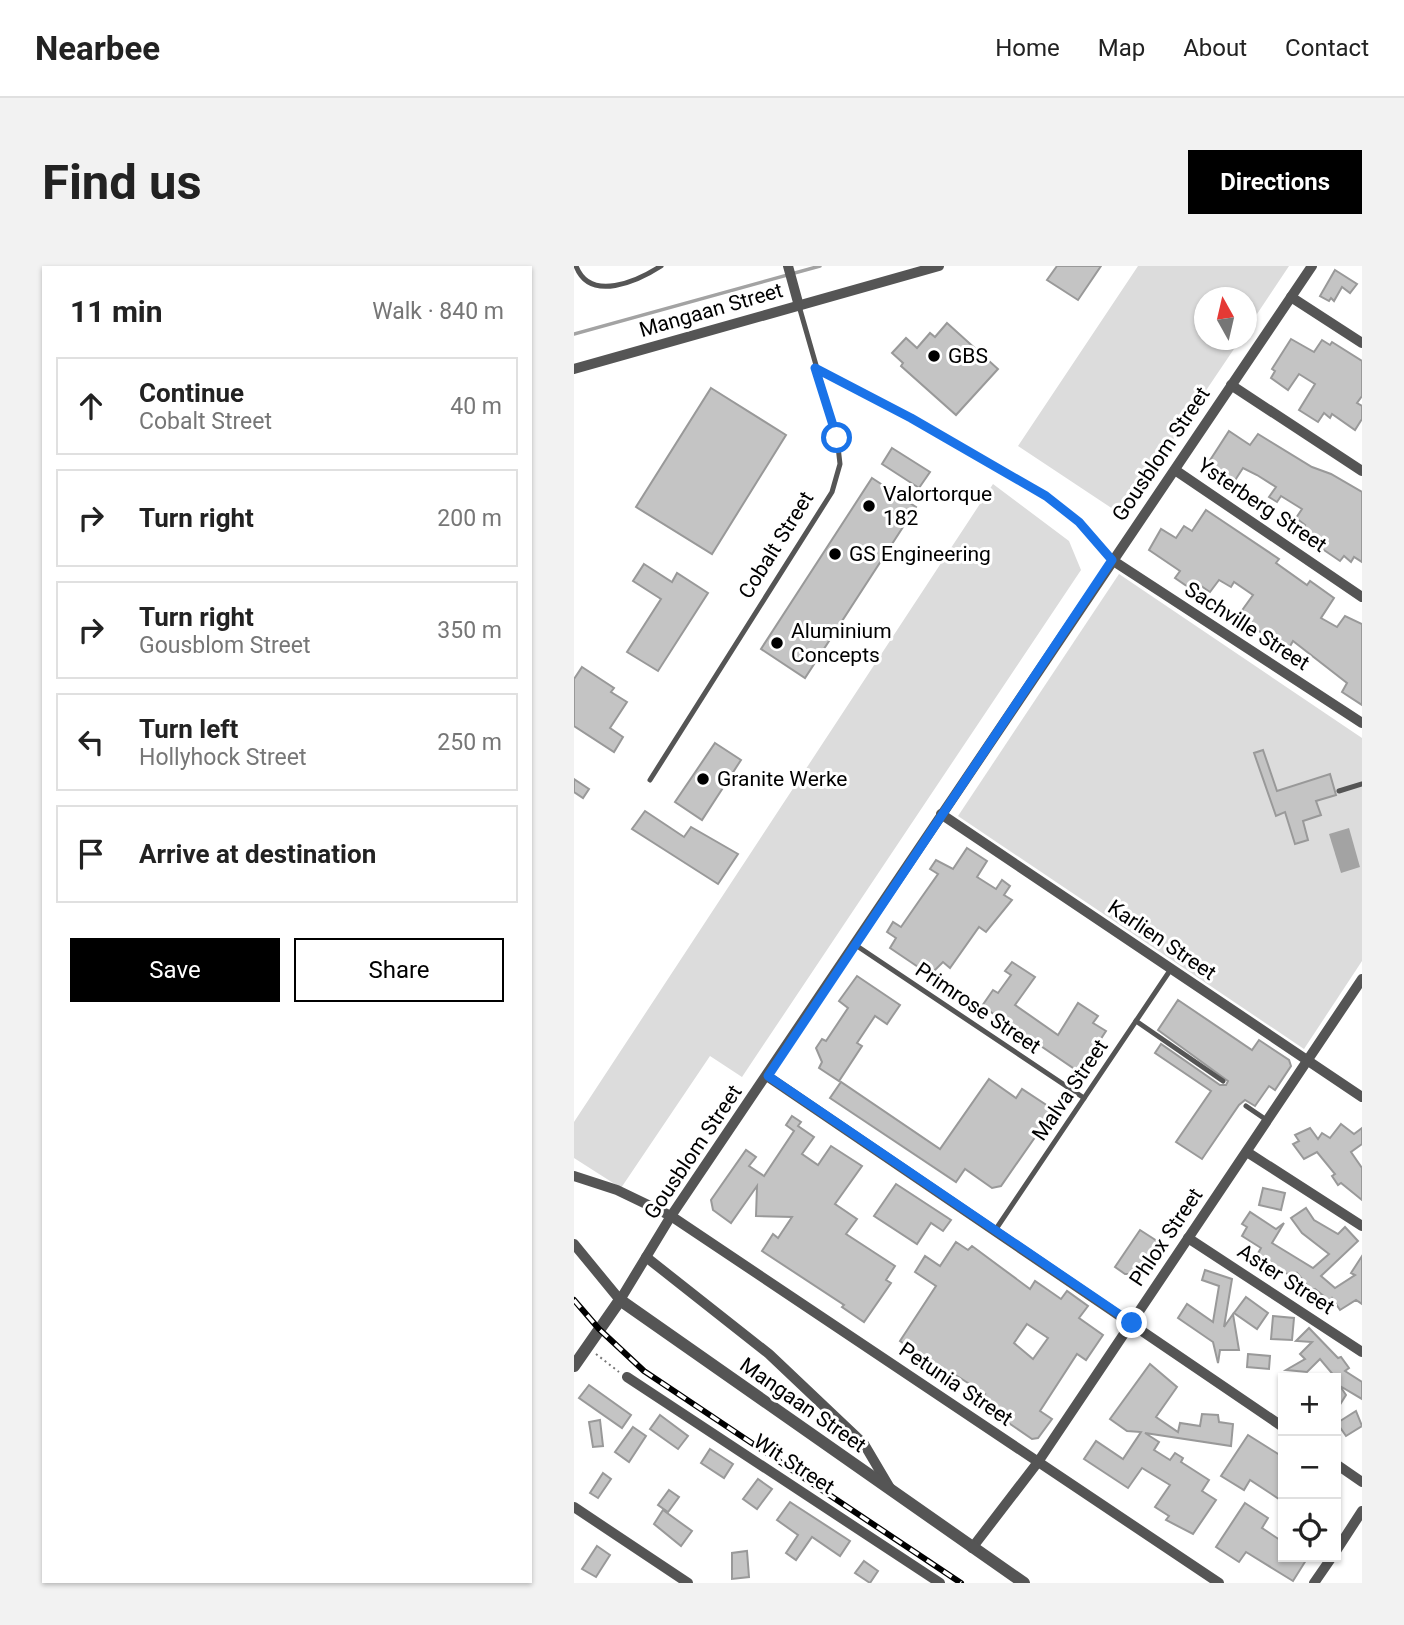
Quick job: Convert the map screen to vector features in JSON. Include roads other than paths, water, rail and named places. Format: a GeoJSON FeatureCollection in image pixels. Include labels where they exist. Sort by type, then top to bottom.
{"type":"FeatureCollection","features":[{"type":"Feature","properties":{"kind":"street","name":"Cobalt Street"},"geometry":{"type":"LineString","coordinates":[[788,266],[799,306]]}},
{"type":"Feature","properties":{"kind":"street","name":"Mangaan Street"},"geometry":{"type":"LineString","coordinates":[[574,369],[939,266]]}},
{"type":"Feature","properties":{"kind":"street","name":"Gousblom Street"},"geometry":{"type":"LineString","coordinates":[[574,1366],[620,1300],[671,1216],[768,1076],[941,814],[1312,266]]}},
{"type":"Feature","properties":{"kind":"street"},"geometry":{"type":"LineString","coordinates":[[1291,297],[1362,344]]}},
{"type":"Feature","properties":{"kind":"street"},"geometry":{"type":"LineString","coordinates":[[1231,385],[1362,471]]}},
{"type":"Feature","properties":{"kind":"street","name":"Ysterberg Street"},"geometry":{"type":"LineString","coordinates":[[1175,470],[1362,597]]}},
{"type":"Feature","properties":{"kind":"street","name":"Sachville Street"},"geometry":{"type":"LineString","coordinates":[[1112,560],[1362,723]]}},
{"type":"Feature","properties":{"kind":"street","name":"Karlien Street"},"geometry":{"type":"LineString","coordinates":[[941,814],[1362,1097]]}},
{"type":"Feature","properties":{"kind":"street","name":"Phlox Street"},"geometry":{"type":"LineString","coordinates":[[972,1548],[1038,1462],[1362,979]]}},
{"type":"Feature","properties":{"kind":"street"},"geometry":{"type":"LineString","coordinates":[[768,1076],[1278,1424]]}},
{"type":"Feature","properties":{"kind":"street"},"geometry":{"type":"LineString","coordinates":[[1247,1152],[1362,1226]]}},
{"type":"Feature","properties":{"kind":"street","name":"Petunia Street"},"geometry":{"type":"LineString","coordinates":[[574,1176],[617,1190],[671,1216],[1219,1583]]}},
{"type":"Feature","properties":{"kind":"street","name":"Aster Street"},"geometry":{"type":"LineString","coordinates":[[1188,1238],[1362,1352]]}},
{"type":"Feature","properties":{"kind":"street","name":"Mangaan Street"},"geometry":{"type":"LineString","coordinates":[[574,1244],[620,1300],[1024,1583]]}},
{"type":"Feature","properties":{"kind":"street"},"geometry":{"type":"LineString","coordinates":[[646,1257],[769,1354],[798,1381],[864,1444],[892,1491]]}},
{"type":"Feature","properties":{"kind":"street","name":"Wit Street"},"geometry":{"type":"LineString","coordinates":[[627,1377],[940,1583]]}},
{"type":"Feature","properties":{"kind":"street"},"geometry":{"type":"LineString","coordinates":[[1341,1467],[1362,1482]]}},
{"type":"Feature","properties":{"kind":"street"},"geometry":{"type":"LineString","coordinates":[[574,1507],[688,1583]]}},
{"type":"Feature","properties":{"kind":"street"},"geometry":{"type":"LineString","coordinates":[[1341,1543],[1362,1511]]}},
{"type":"Feature","properties":{"kind":"street"},"geometry":{"type":"LineString","coordinates":[[1314,1583],[1329,1562]]}},
{"type":"Feature","properties":{"kind":"lane"},"geometry":{"type":"LineString","coordinates":[[576,266],[580,276],[603,287],[616,286],[661,266]]}},
{"type":"Feature","properties":{"kind":"lane","name":"Cobalt Street"},"geometry":{"type":"LineString","coordinates":[[650,780],[832,492],[840,464],[837,438],[799,306]]}},
{"type":"Feature","properties":{"kind":"lane"},"geometry":{"type":"LineString","coordinates":[[815,368],[911,418],[1046,496],[1079,522],[1112,560]]}},
{"type":"Feature","properties":{"kind":"lane"},"geometry":{"type":"LineString","coordinates":[[1339,791],[1362,784]]}},
{"type":"Feature","properties":{"kind":"lane","name":"Primrose Street"},"geometry":{"type":"LineString","coordinates":[[854,944],[1084,1098]]}},
{"type":"Feature","properties":{"kind":"lane","name":"Malva Street"},"geometry":{"type":"LineString","coordinates":[[996,1229],[1171,969]]}},
{"type":"Feature","properties":{"kind":"lane"},"geometry":{"type":"LineString","coordinates":[[1136,1021],[1223,1081]]}},
{"type":"Feature","properties":{"kind":"lane"},"geometry":{"type":"LineString","coordinates":[[1246,1106],[1268,1121]]}},
{"type":"Feature","properties":{"kind":"waterway"},"geometry":{"type":"LineString","coordinates":[[574,334],[820,266]]}},
{"type":"Feature","properties":{"kind":"railway"},"geometry":{"type":"LineString","coordinates":[[574,1300],[599,1329],[644,1371],[961,1583]]}},
{"type":"Feature","properties":{"kind":"place","name":"GBS"},"geometry":{"type":"Point","coordinates":[934,356]}},
{"type":"Feature","properties":{"kind":"place","name":"Valortorque 182"},"geometry":{"type":"Point","coordinates":[869,506]}},
{"type":"Feature","properties":{"kind":"place","name":"GS Engineering"},"geometry":{"type":"Point","coordinates":[835,554]}},
{"type":"Feature","properties":{"kind":"place","name":"Aluminium Concepts"},"geometry":{"type":"Point","coordinates":[777,643]}},
{"type":"Feature","properties":{"kind":"place","name":"Granite Werke"},"geometry":{"type":"Point","coordinates":[703,779]}}]}
